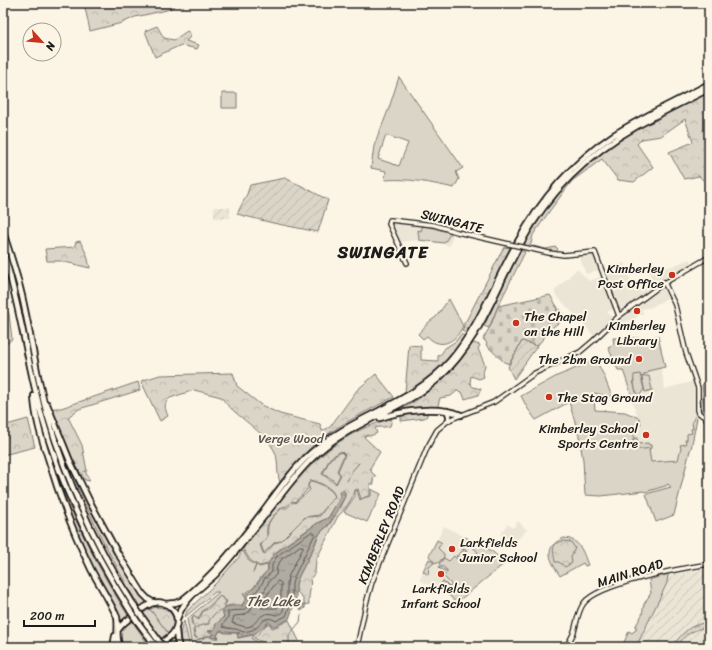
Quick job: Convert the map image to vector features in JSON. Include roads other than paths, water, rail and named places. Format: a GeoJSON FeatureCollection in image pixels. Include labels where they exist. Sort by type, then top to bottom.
{"type":"FeatureCollection","features":[{"type":"Feature","properties":{"kind":"highway"},"geometry":{"type":"LineString","coordinates":[[42,394],[78,478],[103,527],[143,594],[155,603],[165,604],[181,601],[212,571],[243,537],[300,464],[315,449],[346,427],[412,393],[445,367],[464,344],[474,328],[518,241],[542,204],[570,171],[589,154],[617,133],[709,84]]}},
{"type":"Feature","properties":{"kind":"highway"},"geometry":{"type":"LineString","coordinates":[[179,647],[176,636],[176,626],[182,606],[236,551],[308,462],[332,441],[418,395],[441,376],[458,358],[477,331],[513,257],[530,228],[553,196],[573,174],[602,148],[623,134],[709,89]]}},
{"type":"Feature","properties":{"kind":"highway"},"geometry":{"type":"LineString","coordinates":[[3,232],[22,295],[42,394],[55,441],[74,491],[105,558],[142,618],[163,647]]}},
{"type":"Feature","properties":{"kind":"highway"},"geometry":{"type":"LineString","coordinates":[[3,251],[16,297],[34,386],[49,441],[61,476],[76,512],[99,558],[131,612],[156,647],[170,636],[176,626]]}},
{"type":"Feature","properties":{"kind":"highway"},"geometry":{"type":"LineString","coordinates":[[34,386],[35,404],[43,443],[60,498],[78,542],[117,617],[118,631],[115,647]]}},
{"type":"Feature","properties":{"kind":"highway"},"geometry":{"type":"LineString","coordinates":[[360,425],[391,415],[413,411],[447,411],[461,415]]}},
{"type":"Feature","properties":{"kind":"highway"},"geometry":{"type":"LineString","coordinates":[[447,411],[449,420]]}},
{"type":"Feature","properties":{"kind":"highway"},"geometry":{"type":"LineString","coordinates":[[118,631],[123,623],[147,606],[155,603]]}},
{"type":"Feature","properties":{"kind":"highway"},"geometry":{"type":"LineString","coordinates":[[165,604],[174,610],[177,620]]}},
{"type":"Feature","properties":{"kind":"highway"},"geometry":{"type":"LineString","coordinates":[[111,607],[116,624],[115,647]]}},
{"type":"Feature","properties":{"kind":"highway"},"geometry":{"type":"LineString","coordinates":[[117,641],[120,647]]}},
{"type":"Feature","properties":{"kind":"street","name":"SWINGATE"},"geometry":{"type":"LineString","coordinates":[[407,263],[389,224],[390,220],[434,225],[549,254],[564,255],[595,252],[619,316]]}},
{"type":"Feature","properties":{"kind":"street"},"geometry":{"type":"LineString","coordinates":[[449,420],[494,402],[531,375],[580,352],[619,316],[664,282],[709,257]]}},
{"type":"Feature","properties":{"kind":"street"},"geometry":{"type":"LineString","coordinates":[[664,282],[676,305],[686,353],[698,388],[698,410],[699,413],[709,421]]}},
{"type":"Feature","properties":{"kind":"street","name":"KIMBERLEY ROAD"},"geometry":{"type":"LineString","coordinates":[[357,647],[372,582],[434,434],[440,426],[449,420]]}},
{"type":"Feature","properties":{"kind":"street","name":"MAIN ROAD"},"geometry":{"type":"LineString","coordinates":[[565,647],[573,636],[579,613],[584,603],[594,595],[624,583],[660,573],[709,564]]}},
{"type":"Feature","properties":{"kind":"water","name":"The Lake"},"geometry":{"type":"Polygon","coordinates":[[[343,490],[345,492],[345,497],[329,524],[317,538],[296,584],[296,601],[305,604],[305,608],[301,611],[301,606],[295,602],[289,619],[275,626],[267,623],[256,633],[238,638],[237,633],[240,633],[225,632],[220,630],[217,636],[219,638],[210,637],[213,633],[208,631],[214,630],[216,624],[224,617],[223,610],[231,606],[242,606],[247,599],[245,595],[255,587],[268,570],[268,564],[274,554],[319,522],[328,518],[340,498],[340,491],[343,490]]]}},
{"type":"Feature","properties":{"kind":"waterway"},"geometry":{"type":"LineString","coordinates":[[347,481],[352,471],[359,463]]}},
{"type":"Feature","properties":{"kind":"waterway"},"geometry":{"type":"LineString","coordinates":[[292,647],[289,643],[289,635],[300,622],[301,615]]}},
{"type":"Feature","properties":{"kind":"place","name":"Kimberley Post Office"},"geometry":{"type":"Point","coordinates":[672,275]}},
{"type":"Feature","properties":{"kind":"place","name":"Kimberley Library"},"geometry":{"type":"Point","coordinates":[637,311]}},
{"type":"Feature","properties":{"kind":"place","name":"The Chapel on the Hill"},"geometry":{"type":"Point","coordinates":[516,323]}},
{"type":"Feature","properties":{"kind":"place","name":"The 2bm Ground"},"geometry":{"type":"Point","coordinates":[639,359]}},
{"type":"Feature","properties":{"kind":"place","name":"The Stag Ground"},"geometry":{"type":"Point","coordinates":[549,397]}},
{"type":"Feature","properties":{"kind":"place","name":"Kimberley School Sports Centre"},"geometry":{"type":"Point","coordinates":[646,435]}},
{"type":"Feature","properties":{"kind":"place","name":"Larkfields Junior School"},"geometry":{"type":"Point","coordinates":[452,549]}},
{"type":"Feature","properties":{"kind":"place","name":"Larkfields Infant School"},"geometry":{"type":"Point","coordinates":[441,574]}},
{"type":"Feature","properties":{"kind":"district","name":"SWINGATE"},"geometry":{"type":"Point","coordinates":[383,252]}},
{"type":"Feature","properties":{"kind":"park label","name":"Verge Wood"},"geometry":{"type":"Point","coordinates":[291,438]}}]}
